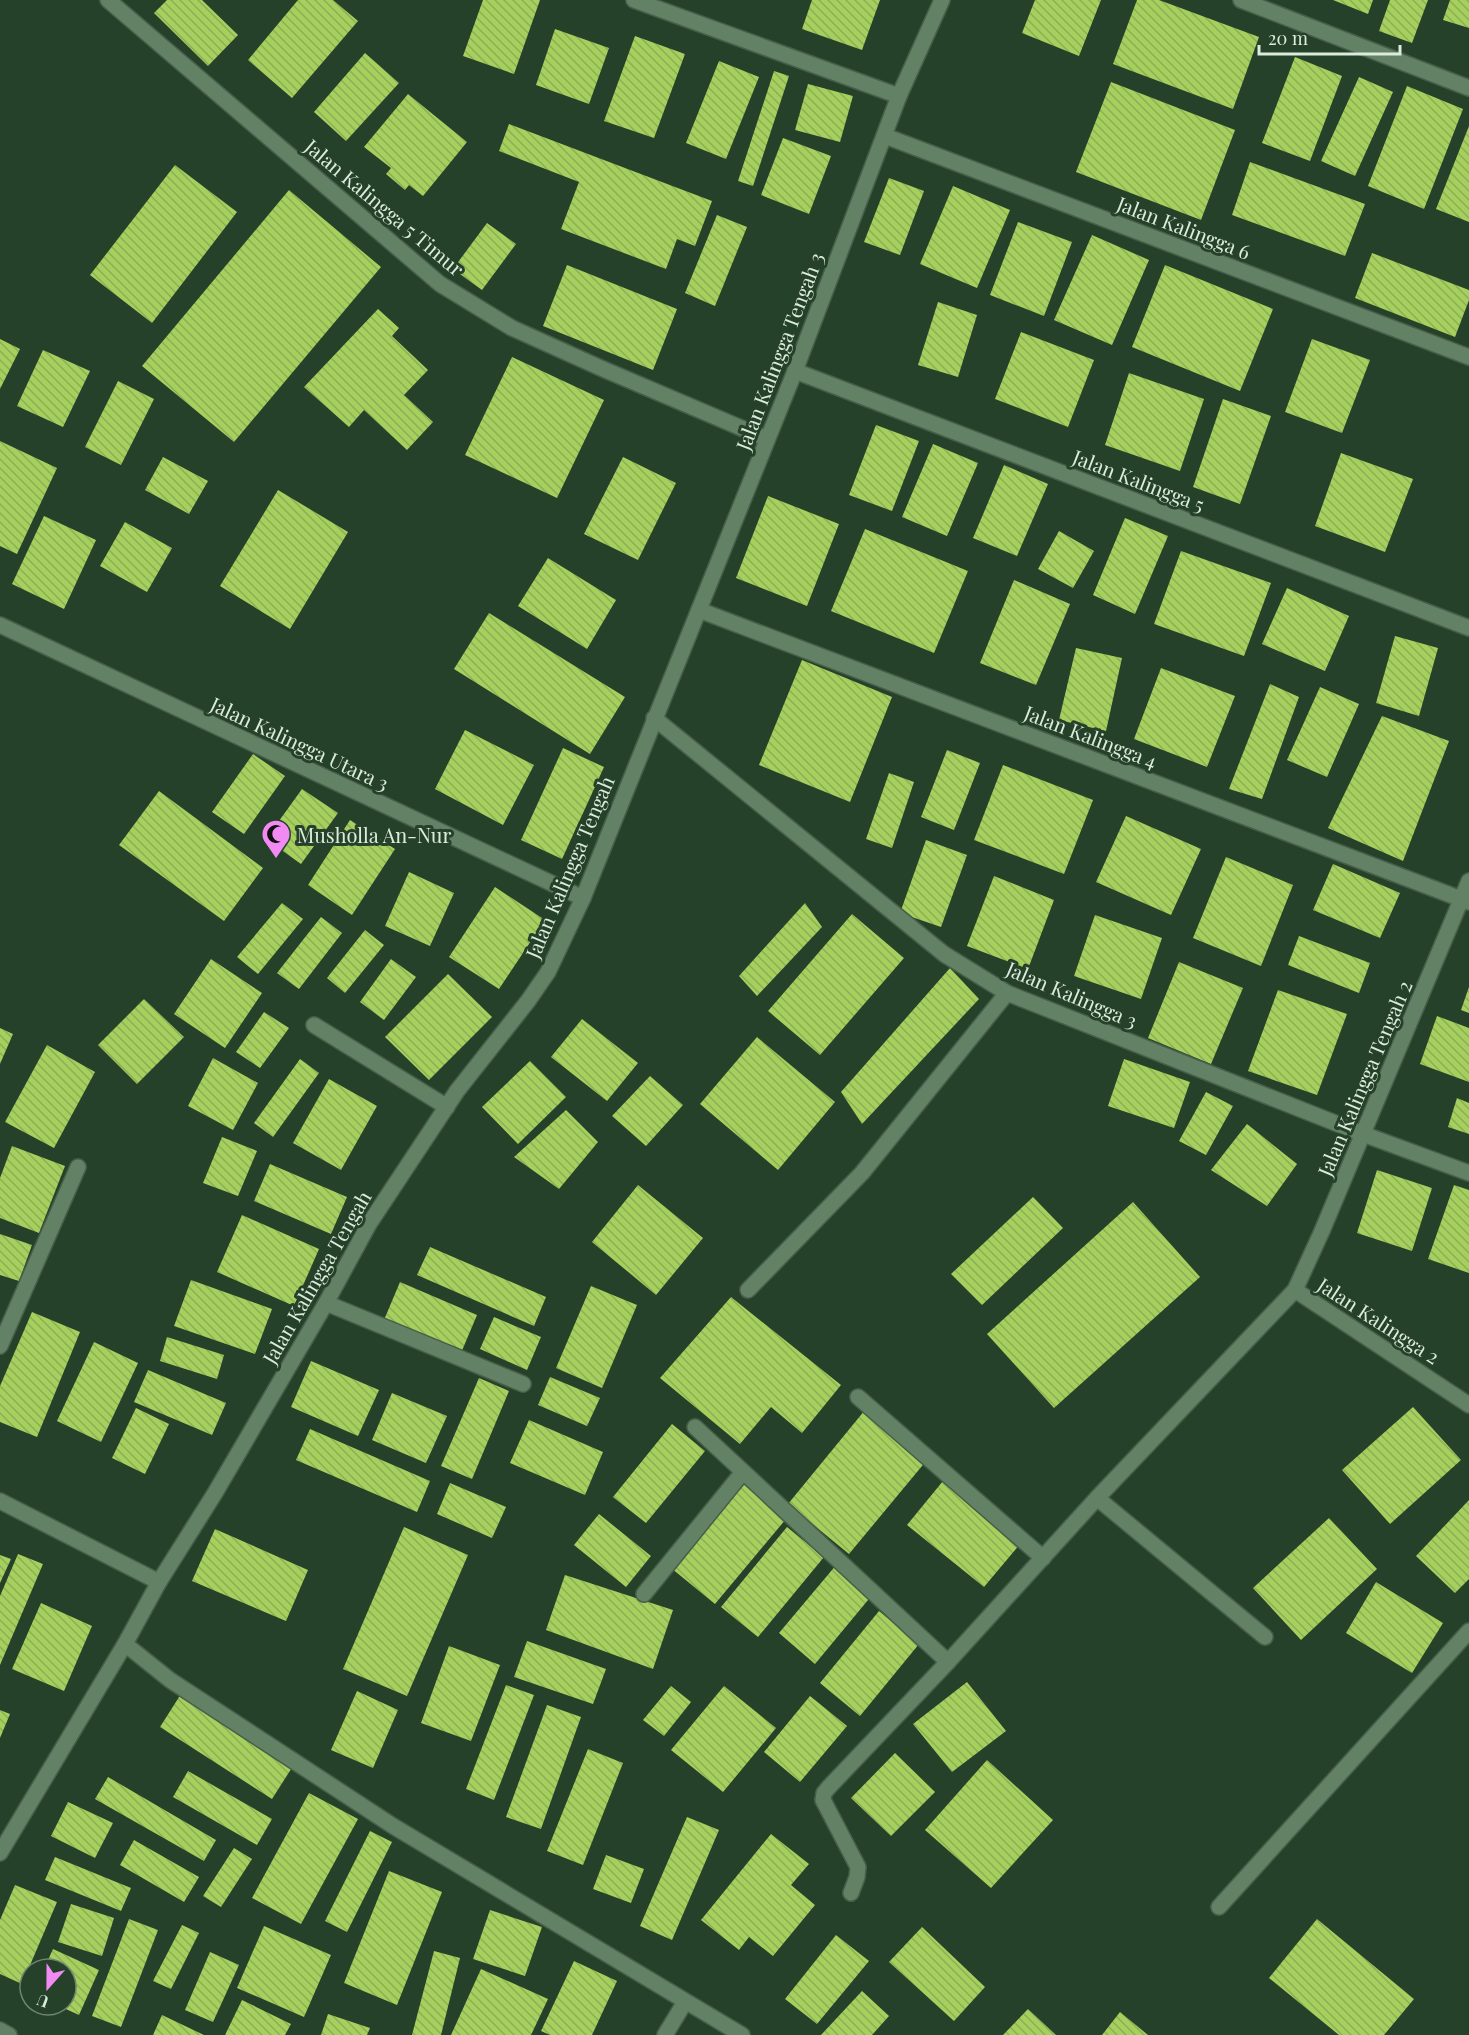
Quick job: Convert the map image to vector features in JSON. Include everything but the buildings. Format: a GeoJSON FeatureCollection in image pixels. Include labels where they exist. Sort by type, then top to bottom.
{"type":"FeatureCollection","features":[{"type":"Feature","properties":{"kind":"street","name":"Jalan Kalingga 5 Timur"},"geometry":{"type":"LineString","coordinates":[[108,0],[440,284],[512,328],[767,439]]}},
{"type":"Feature","properties":{"kind":"street"},"geometry":{"type":"LineString","coordinates":[[634,0],[899,96]]}},
{"type":"Feature","properties":{"kind":"street","name":"Jalan Kalingga Tengah 3"},"geometry":{"type":"LineString","coordinates":[[654,718],[795,371],[899,96],[942,0]]}},
{"type":"Feature","properties":{"kind":"street"},"geometry":{"type":"LineString","coordinates":[[1241,0],[1469,87]]}},
{"type":"Feature","properties":{"kind":"street","name":"Jalan Kalingga 6"},"geometry":{"type":"LineString","coordinates":[[885,136],[1469,357]]}},
{"type":"Feature","properties":{"kind":"street","name":"Jalan Kalingga 5"},"geometry":{"type":"LineString","coordinates":[[795,371],[1469,628]]}},
{"type":"Feature","properties":{"kind":"street","name":"Jalan Kalingga 4"},"geometry":{"type":"LineString","coordinates":[[699,610],[1465,901]]}},
{"type":"Feature","properties":{"kind":"street","name":"Jalan Kalingga Utara 3"},"geometry":{"type":"LineString","coordinates":[[0,625],[583,898]]}},
{"type":"Feature","properties":{"kind":"street","name":"Jalan Kalingga Tengah"},"geometry":{"type":"LineString","coordinates":[[0,1853],[125,1644],[159,1582],[215,1493],[326,1303],[369,1224],[447,1107],[548,972],[583,898],[654,718]]}},
{"type":"Feature","properties":{"kind":"street","name":"Jalan Kalingga 3"},"geometry":{"type":"LineString","coordinates":[[654,718],[944,954],[1007,993],[1363,1134],[1469,1173]]}},
{"type":"Feature","properties":{"kind":"street","name":"Jalan Kalingga Tengah 2"},"geometry":{"type":"LineString","coordinates":[[851,1893],[858,1867],[823,1800],[824,1793],[948,1662],[1097,1498],[1295,1290],[1465,901],[1469,881]]}},
{"type":"Feature","properties":{"kind":"street"},"geometry":{"type":"LineString","coordinates":[[748,1290],[862,1173],[1007,993]]}},
{"type":"Feature","properties":{"kind":"street"},"geometry":{"type":"LineString","coordinates":[[314,1025],[447,1107]]}},
{"type":"Feature","properties":{"kind":"street"},"geometry":{"type":"LineString","coordinates":[[0,1346],[78,1167]]}},
{"type":"Feature","properties":{"kind":"street","name":"Jalan Kalingga 2"},"geometry":{"type":"LineString","coordinates":[[1295,1290],[1469,1405]]}},
{"type":"Feature","properties":{"kind":"street"},"geometry":{"type":"LineString","coordinates":[[326,1303],[523,1384]]}},
{"type":"Feature","properties":{"kind":"street"},"geometry":{"type":"LineString","coordinates":[[858,1397],[1043,1558]]}},
{"type":"Feature","properties":{"kind":"street"},"geometry":{"type":"LineString","coordinates":[[695,1427],[948,1662]]}},
{"type":"Feature","properties":{"kind":"street"},"geometry":{"type":"LineString","coordinates":[[644,1594],[743,1472]]}},
{"type":"Feature","properties":{"kind":"street"},"geometry":{"type":"LineString","coordinates":[[1097,1498],[1265,1637]]}},
{"type":"Feature","properties":{"kind":"street"},"geometry":{"type":"LineString","coordinates":[[0,1501],[159,1582]]}},
{"type":"Feature","properties":{"kind":"street"},"geometry":{"type":"LineString","coordinates":[[1219,1907],[1469,1631]]}},
{"type":"Feature","properties":{"kind":"street"},"geometry":{"type":"LineString","coordinates":[[125,1644],[170,1680],[393,1826],[742,2035]]}},
{"type":"Feature","properties":{"kind":"street"},"geometry":{"type":"LineString","coordinates":[[665,2035],[685,2002]]}},
{"type":"Feature","properties":{"kind":"street"},"geometry":{"type":"LineString","coordinates":[[0,2030],[9,2035]]}},
{"type":"Feature","properties":{"kind":"place","name":"Musholla An-Nur"},"geometry":{"type":"Point","coordinates":[276,860]}}]}
